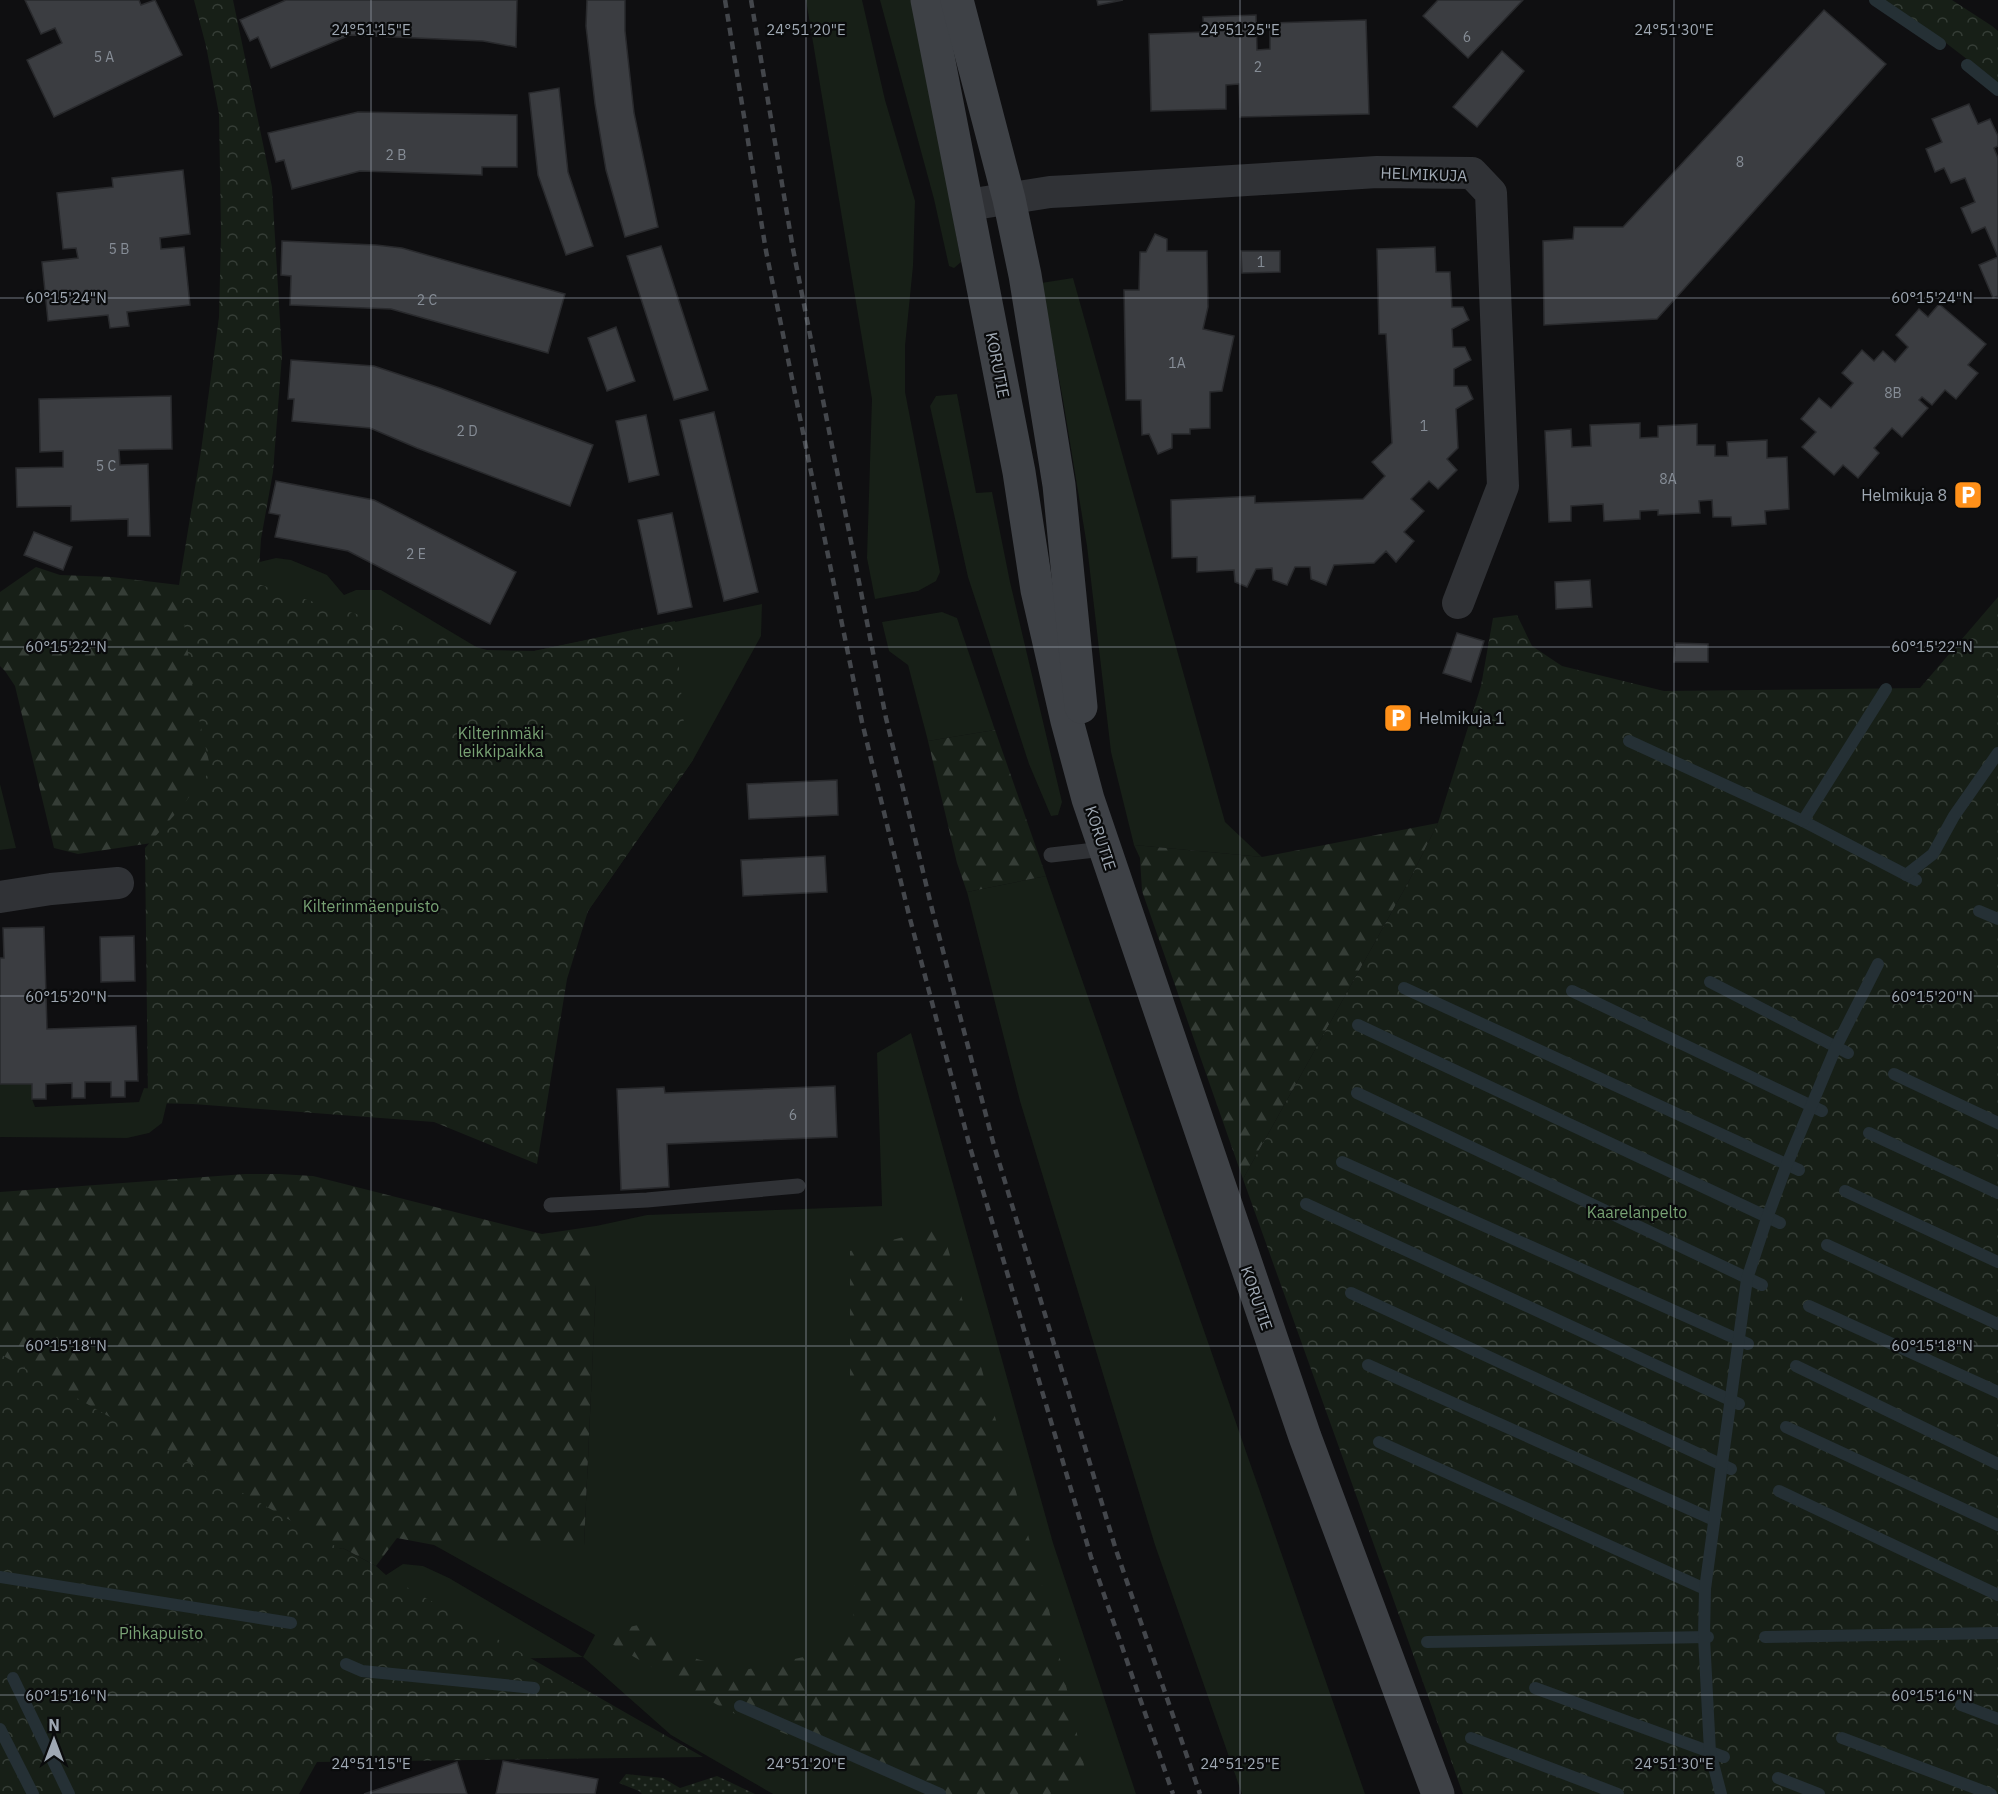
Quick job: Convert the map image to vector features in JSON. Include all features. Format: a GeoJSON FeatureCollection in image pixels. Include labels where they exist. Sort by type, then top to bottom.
{"type":"FeatureCollection","features":[{"type":"Feature","properties":{"kind":"street","name":"KORUTIE"},"geometry":{"type":"LineString","coordinates":[[927,0],[1019,472],[1037,590],[1067,721],[1088,799],[1305,1437],[1438,1794]]}},
{"type":"Feature","properties":{"kind":"street","name":"KORUTIE"},"geometry":{"type":"LineString","coordinates":[[957,0],[1009,199],[1059,485],[1076,645],[1088,799]]}},
{"type":"Feature","properties":{"kind":"street","name":"HELMIKUJA"},"geometry":{"type":"LineString","coordinates":[[968,205],[1060,192],[1377,172],[1472,173],[1491,194],[1503,486],[1458,603]]}},
{"type":"Feature","properties":{"kind":"street"},"geometry":{"type":"LineString","coordinates":[[0,897],[51,889],[118,883]]}},
{"type":"Feature","properties":{"kind":"lane"},"geometry":{"type":"LineString","coordinates":[[1052,855],[1104,849]]}},
{"type":"Feature","properties":{"kind":"lane"},"geometry":{"type":"LineString","coordinates":[[551,1205],[647,1200],[798,1186]]}},
{"type":"Feature","properties":{"kind":"green space","name":"Kilterinmäenpuisto"},"geometry":{"type":"Polygon","coordinates":[[[194,0],[233,0],[272,187],[282,355],[273,472],[261,539],[258,584],[320,604],[487,650],[534,651],[675,621],[684,725],[693,760],[588,911],[567,979],[537,1164],[434,1122],[193,1104],[148,1103],[145,848],[211,770],[194,698],[179,585],[201,451],[219,317],[221,234],[219,114],[206,46],[194,0]]]}},
{"type":"Feature","properties":{"kind":"green space"},"geometry":{"type":"Polygon","coordinates":[[[806,0],[862,0],[885,100],[915,201],[913,266],[905,346],[905,392],[940,572],[936,581],[918,591],[875,599],[867,558],[872,399],[806,0]]]}},
{"type":"Feature","properties":{"kind":"green space"},"geometry":{"type":"Polygon","coordinates":[[[880,0],[912,0],[926,63],[961,262],[954,268],[949,266],[934,199],[880,0]]]}},
{"type":"Feature","properties":{"kind":"green space"},"geometry":{"type":"Polygon","coordinates":[[[1881,0],[1952,0],[1992,26],[1998,31],[1998,83],[1946,43],[1881,0]]]}},
{"type":"Feature","properties":{"kind":"green space"},"geometry":{"type":"Polygon","coordinates":[[[1073,278],[1225,822],[1262,857],[1134,845],[1111,752],[1087,546],[1041,283],[1073,278]]]}},
{"type":"Feature","properties":{"kind":"green space"},"geometry":{"type":"Polygon","coordinates":[[[957,394],[976,493],[992,492],[1010,582],[1062,802],[1058,815],[1051,816],[1029,764],[968,577],[930,406],[936,396],[957,394]]]}},
{"type":"Feature","properties":{"kind":"green space","name":"Kilterinmäki leikkipaikka"},"geometry":{"type":"Polygon","coordinates":[[[276,558],[291,560],[327,575],[344,595],[356,590],[381,590],[483,651],[529,659],[534,651],[762,604],[761,636],[693,760],[588,911],[301,732],[251,564],[276,558]]]}},
{"type":"Feature","properties":{"kind":"green space"},"geometry":{"type":"Polygon","coordinates":[[[36,567],[60,575],[112,577],[179,585],[200,575],[234,727],[204,796],[172,840],[78,854],[54,848],[15,686],[0,666],[0,592],[36,567]]]}},
{"type":"Feature","properties":{"kind":"green space","name":"Kaarelanpelto"},"geometry":{"type":"Polygon","coordinates":[[[1998,597],[1998,1794],[1463,1794],[1243,1179],[1409,881],[1438,823],[1481,686],[1493,618],[1517,615],[1532,646],[1562,666],[1664,691],[1920,688],[1998,597]]]}},
{"type":"Feature","properties":{"kind":"green space"},"geometry":{"type":"Polygon","coordinates":[[[942,612],[957,618],[995,730],[928,741],[908,665],[889,651],[882,622],[942,612]]]}},
{"type":"Feature","properties":{"kind":"green space"},"geometry":{"type":"Polygon","coordinates":[[[995,730],[1046,876],[967,892],[957,863],[928,741],[995,730]]]}},
{"type":"Feature","properties":{"kind":"green space"},"geometry":{"type":"Polygon","coordinates":[[[0,784],[16,848],[0,850],[0,784]]]}},
{"type":"Feature","properties":{"kind":"green space"},"geometry":{"type":"Polygon","coordinates":[[[1438,823],[1409,881],[1243,1179],[1142,891],[1140,858],[1134,845],[1262,857],[1438,823]]]}},
{"type":"Feature","properties":{"kind":"green space"},"geometry":{"type":"Polygon","coordinates":[[[1046,876],[1365,1794],[1242,1794],[1155,1545],[1020,1101],[967,892],[1046,876]]]}},
{"type":"Feature","properties":{"kind":"green space"},"geometry":{"type":"Polygon","coordinates":[[[911,1033],[1053,1543],[1136,1794],[773,1794],[671,1735],[583,1657],[595,1635],[434,1545],[584,1545],[596,1284],[596,1226],[647,1215],[882,1206],[877,1053],[911,1033]]]}},
{"type":"Feature","properties":{"kind":"green space"},"geometry":{"type":"Polygon","coordinates":[[[0,1084],[32,1084],[32,1099],[35,1107],[139,1102],[144,1088],[170,1090],[162,1123],[149,1133],[127,1138],[0,1137],[0,1084]]]}},
{"type":"Feature","properties":{"kind":"green space"},"geometry":{"type":"Polygon","coordinates":[[[245,1174],[313,1176],[542,1234],[596,1226],[596,1284],[584,1545],[434,1545],[397,1538],[376,1566],[343,1548],[276,1557],[0,1543],[0,1192],[245,1174]]]}},
{"type":"Feature","properties":{"kind":"green space"},"geometry":{"type":"Polygon","coordinates":[[[942,1227],[1049,1610],[1086,1774],[1050,1794],[936,1794],[728,1711],[596,1635],[638,1625],[697,1659],[740,1671],[826,1652],[853,1632],[860,1425],[850,1379],[850,1251],[942,1227]]]}},
{"type":"Feature","properties":{"kind":"green space","name":"Pihkapuisto"},"geometry":{"type":"Polygon","coordinates":[[[0,1354],[703,1757],[317,1762],[299,1794],[0,1794],[0,1354]]]}},
{"type":"Feature","properties":{"kind":"green space"},"geometry":{"type":"Polygon","coordinates":[[[343,1548],[376,1566],[386,1575],[403,1564],[423,1566],[449,1578],[583,1657],[396,1662],[276,1557],[343,1548]]]}},
{"type":"Feature","properties":{"kind":"green space"},"geometry":{"type":"Polygon","coordinates":[[[626,1774],[663,1778],[680,1788],[717,1776],[755,1794],[642,1794],[619,1783],[626,1774]]]}},
{"type":"Feature","properties":{"kind":"building"},"geometry":{"type":"Polygon","coordinates":[[[25,0],[139,0],[141,5],[155,0],[182,55],[54,117],[27,60],[62,43],[55,28],[41,34],[25,0]]]}},
{"type":"Feature","properties":{"kind":"building"},"geometry":{"type":"Polygon","coordinates":[[[286,0],[517,0],[516,47],[483,41],[350,35],[271,68],[258,37],[250,41],[240,20],[286,0]]]}},
{"type":"Feature","properties":{"kind":"building"},"geometry":{"type":"Polygon","coordinates":[[[587,0],[625,0],[625,31],[634,113],[658,227],[625,237],[606,170],[595,104],[586,26],[587,0]]]}},
{"type":"Feature","properties":{"kind":"building"},"geometry":{"type":"Polygon","coordinates":[[[1097,0],[1123,0],[1098,5],[1097,0]]]}},
{"type":"Feature","properties":{"kind":"building"},"geometry":{"type":"Polygon","coordinates":[[[1438,0],[1523,0],[1468,58],[1423,16],[1438,0]]]}},
{"type":"Feature","properties":{"kind":"building"},"geometry":{"type":"Polygon","coordinates":[[[1824,10],[1886,64],[1657,319],[1544,325],[1543,241],[1573,239],[1574,227],[1623,227],[1824,10]]]}},
{"type":"Feature","properties":{"kind":"building"},"geometry":{"type":"Polygon","coordinates":[[[1256,15],[1257,50],[1270,49],[1270,23],[1366,20],[1369,114],[1240,117],[1239,84],[1226,85],[1226,109],[1151,111],[1149,34],[1204,32],[1203,17],[1256,15]]]}},
{"type":"Feature","properties":{"kind":"building"},"geometry":{"type":"Polygon","coordinates":[[[1502,51],[1524,71],[1477,127],[1453,107],[1502,51]]]}},
{"type":"Feature","properties":{"kind":"building"},"geometry":{"type":"Polygon","coordinates":[[[559,88],[568,172],[593,246],[566,255],[538,175],[529,93],[559,88]]]}},
{"type":"Feature","properties":{"kind":"building"},"geometry":{"type":"Polygon","coordinates":[[[1969,104],[1978,124],[1990,119],[1998,136],[1998,146],[1994,148],[1998,158],[1998,257],[1985,227],[1972,233],[1961,208],[1975,202],[1965,178],[1951,183],[1944,168],[1935,172],[1926,149],[1942,142],[1932,119],[1969,104]]]}},
{"type":"Feature","properties":{"kind":"building"},"geometry":{"type":"Polygon","coordinates":[[[358,112],[517,115],[517,167],[482,167],[482,175],[360,171],[292,189],[284,160],[276,162],[268,133],[358,112]]]}},
{"type":"Feature","properties":{"kind":"building"},"geometry":{"type":"Polygon","coordinates":[[[183,170],[190,234],[160,238],[161,249],[184,247],[190,305],[127,312],[129,326],[110,328],[108,315],[48,321],[42,262],[78,258],[76,248],[63,249],[57,193],[113,187],[112,178],[183,170]]]}},
{"type":"Feature","properties":{"kind":"building"},"geometry":{"type":"Polygon","coordinates":[[[1155,234],[1167,239],[1167,251],[1207,251],[1208,307],[1203,329],[1234,336],[1222,391],[1210,392],[1210,428],[1190,429],[1190,434],[1172,434],[1172,448],[1158,454],[1149,434],[1142,435],[1141,400],[1126,400],[1124,290],[1139,290],[1140,252],[1146,252],[1155,234]]]}},
{"type":"Feature","properties":{"kind":"building"},"geometry":{"type":"Polygon","coordinates":[[[282,241],[402,248],[565,294],[548,353],[391,309],[290,305],[291,276],[281,275],[282,241]]]}},
{"type":"Feature","properties":{"kind":"building"},"geometry":{"type":"Polygon","coordinates":[[[661,246],[708,390],[674,400],[627,256],[661,246]]]}},
{"type":"Feature","properties":{"kind":"building"},"geometry":{"type":"Polygon","coordinates":[[[1435,247],[1436,272],[1450,272],[1452,307],[1463,307],[1469,320],[1452,329],[1453,347],[1465,347],[1471,360],[1454,369],[1454,386],[1467,386],[1473,399],[1456,409],[1458,448],[1447,459],[1457,470],[1438,489],[1429,481],[1411,499],[1424,511],[1404,532],[1414,541],[1396,562],[1386,551],[1374,563],[1334,565],[1326,585],[1311,579],[1310,567],[1295,567],[1287,585],[1273,580],[1272,568],[1256,569],[1247,587],[1235,582],[1234,570],[1197,572],[1197,557],[1172,558],[1171,500],[1255,496],[1255,503],[1363,499],[1385,476],[1372,462],[1392,443],[1386,334],[1379,334],[1377,249],[1435,247]]]}},
{"type":"Feature","properties":{"kind":"building"},"geometry":{"type":"Polygon","coordinates":[[[1241,251],[1280,251],[1280,272],[1242,273],[1241,251]]]}},
{"type":"Feature","properties":{"kind":"building"},"geometry":{"type":"Polygon","coordinates":[[[1998,257],[1998,296],[1993,298],[1979,265],[1998,257]]]}},
{"type":"Feature","properties":{"kind":"building"},"geometry":{"type":"Polygon","coordinates":[[[1939,304],[1986,344],[1968,365],[1978,373],[1956,399],[1945,390],[1932,405],[1922,397],[1919,400],[1928,408],[1902,437],[1892,428],[1874,448],[1879,453],[1858,478],[1843,465],[1834,475],[1802,447],[1816,432],[1801,419],[1819,398],[1831,408],[1853,383],[1842,373],[1862,350],[1874,361],[1883,351],[1895,362],[1908,347],[1896,335],[1919,309],[1928,317],[1939,304]]]}},
{"type":"Feature","properties":{"kind":"building"},"geometry":{"type":"Polygon","coordinates":[[[616,327],[635,381],[607,391],[588,338],[616,327]]]}},
{"type":"Feature","properties":{"kind":"building"},"geometry":{"type":"Polygon","coordinates":[[[291,360],[374,366],[593,445],[570,506],[370,428],[292,421],[294,399],[288,399],[291,360]]]}},
{"type":"Feature","properties":{"kind":"building"},"geometry":{"type":"Polygon","coordinates":[[[171,396],[172,449],[119,450],[120,465],[148,464],[150,536],[128,536],[128,519],[71,521],[71,506],[17,507],[16,468],[63,467],[63,451],[40,452],[39,399],[171,396]]]}},
{"type":"Feature","properties":{"kind":"building"},"geometry":{"type":"Polygon","coordinates":[[[714,412],[758,592],[724,601],[680,420],[714,412]]]}},
{"type":"Feature","properties":{"kind":"building"},"geometry":{"type":"Polygon","coordinates":[[[646,415],[659,475],[629,482],[616,421],[646,415]]]}},
{"type":"Feature","properties":{"kind":"building"},"geometry":{"type":"Polygon","coordinates":[[[1640,423],[1640,438],[1658,437],[1658,426],[1697,424],[1697,445],[1715,445],[1715,456],[1728,456],[1727,442],[1767,440],[1767,458],[1787,457],[1789,509],[1765,511],[1766,524],[1732,526],[1731,517],[1713,517],[1712,500],[1699,501],[1700,513],[1658,515],[1658,510],[1640,511],[1640,519],[1604,521],[1603,504],[1571,506],[1571,521],[1549,522],[1545,431],[1571,429],[1572,447],[1591,446],[1590,425],[1640,423]]]}},
{"type":"Feature","properties":{"kind":"building"},"geometry":{"type":"Polygon","coordinates":[[[276,481],[374,500],[516,572],[490,624],[348,551],[275,537],[280,515],[269,513],[276,481]]]}},
{"type":"Feature","properties":{"kind":"building"},"geometry":{"type":"Polygon","coordinates":[[[672,513],[692,607],[658,614],[638,520],[672,513]]]}},
{"type":"Feature","properties":{"kind":"building"},"geometry":{"type":"Polygon","coordinates":[[[34,532],[72,547],[63,570],[24,555],[34,532]]]}},
{"type":"Feature","properties":{"kind":"building"},"geometry":{"type":"Polygon","coordinates":[[[1590,580],[1592,607],[1556,609],[1555,582],[1590,580]]]}},
{"type":"Feature","properties":{"kind":"building"},"geometry":{"type":"Polygon","coordinates":[[[1457,633],[1484,641],[1471,682],[1443,673],[1457,633]]]}},
{"type":"Feature","properties":{"kind":"building"},"geometry":{"type":"Polygon","coordinates":[[[1675,643],[1708,644],[1708,662],[1674,662],[1675,643]]]}},
{"type":"Feature","properties":{"kind":"building"},"geometry":{"type":"Polygon","coordinates":[[[837,780],[838,815],[749,819],[747,784],[837,780]]]}},
{"type":"Feature","properties":{"kind":"building"},"geometry":{"type":"Polygon","coordinates":[[[825,856],[827,892],[743,896],[741,860],[825,856]]]}},
{"type":"Feature","properties":{"kind":"building"},"geometry":{"type":"Polygon","coordinates":[[[44,927],[47,1029],[136,1026],[138,1081],[125,1081],[125,1097],[111,1097],[111,1082],[85,1082],[85,1098],[72,1098],[72,1083],[46,1084],[46,1099],[32,1099],[32,1084],[0,1084],[0,958],[4,958],[3,928],[44,927]]]}},
{"type":"Feature","properties":{"kind":"building"},"geometry":{"type":"Polygon","coordinates":[[[134,936],[135,981],[101,982],[100,937],[134,936]]]}},
{"type":"Feature","properties":{"kind":"building"},"geometry":{"type":"Polygon","coordinates":[[[835,1086],[837,1137],[667,1144],[669,1187],[621,1190],[617,1089],[664,1087],[665,1093],[835,1086]]]}},
{"type":"Feature","properties":{"kind":"building"},"geometry":{"type":"Polygon","coordinates":[[[503,1761],[598,1779],[595,1794],[496,1794],[503,1761]]]}},
{"type":"Feature","properties":{"kind":"building"},"geometry":{"type":"Polygon","coordinates":[[[457,1762],[467,1794],[364,1794],[457,1762]]]}},
{"type":"Feature","properties":{"kind":"waterway"},"geometry":{"type":"LineString","coordinates":[[1875,0],[1940,44]]}},
{"type":"Feature","properties":{"kind":"waterway"},"geometry":{"type":"LineString","coordinates":[[1967,65],[1998,90]]}},
{"type":"Feature","properties":{"kind":"waterway"},"geometry":{"type":"LineString","coordinates":[[1803,821],[1886,689]]}},
{"type":"Feature","properties":{"kind":"waterway"},"geometry":{"type":"LineString","coordinates":[[1629,741],[1803,821],[1916,880]]}},
{"type":"Feature","properties":{"kind":"waterway"},"geometry":{"type":"LineString","coordinates":[[1906,875],[1933,854],[1954,816],[1998,753]]}},
{"type":"Feature","properties":{"kind":"waterway"},"geometry":{"type":"LineString","coordinates":[[1979,911],[1998,919]]}},
{"type":"Feature","properties":{"kind":"waterway"},"geometry":{"type":"LineString","coordinates":[[1721,1794],[1710,1752],[1704,1637],[1705,1589],[1747,1279],[1787,1164],[1836,1047],[1878,964]]}},
{"type":"Feature","properties":{"kind":"waterway"},"geometry":{"type":"LineString","coordinates":[[1710,982],[1848,1053]]}},
{"type":"Feature","properties":{"kind":"waterway"},"geometry":{"type":"LineString","coordinates":[[1404,988],[1799,1170]]}},
{"type":"Feature","properties":{"kind":"waterway"},"geometry":{"type":"LineString","coordinates":[[1572,991],[1822,1111]]}},
{"type":"Feature","properties":{"kind":"waterway"},"geometry":{"type":"LineString","coordinates":[[1358,1025],[1780,1223]]}},
{"type":"Feature","properties":{"kind":"waterway"},"geometry":{"type":"LineString","coordinates":[[1894,1074],[1998,1123]]}},
{"type":"Feature","properties":{"kind":"waterway"},"geometry":{"type":"LineString","coordinates":[[1357,1093],[1762,1285]]}},
{"type":"Feature","properties":{"kind":"waterway"},"geometry":{"type":"LineString","coordinates":[[1869,1133],[1998,1193]]}},
{"type":"Feature","properties":{"kind":"waterway"},"geometry":{"type":"LineString","coordinates":[[1342,1162],[1748,1344]]}},
{"type":"Feature","properties":{"kind":"waterway"},"geometry":{"type":"LineString","coordinates":[[1845,1191],[1998,1262]]}},
{"type":"Feature","properties":{"kind":"waterway"},"geometry":{"type":"LineString","coordinates":[[1306,1204],[1739,1404]]}},
{"type":"Feature","properties":{"kind":"waterway"},"geometry":{"type":"LineString","coordinates":[[1827,1245],[1998,1324]]}},
{"type":"Feature","properties":{"kind":"waterway"},"geometry":{"type":"LineString","coordinates":[[1351,1293],[1731,1469]]}},
{"type":"Feature","properties":{"kind":"waterway"},"geometry":{"type":"LineString","coordinates":[[1809,1306],[1998,1392]]}},
{"type":"Feature","properties":{"kind":"waterway"},"geometry":{"type":"LineString","coordinates":[[1368,1365],[1714,1520]]}},
{"type":"Feature","properties":{"kind":"waterway"},"geometry":{"type":"LineString","coordinates":[[1796,1366],[1998,1464]]}},
{"type":"Feature","properties":{"kind":"waterway"},"geometry":{"type":"LineString","coordinates":[[1786,1427],[1998,1525]]}},
{"type":"Feature","properties":{"kind":"waterway"},"geometry":{"type":"LineString","coordinates":[[1379,1442],[1705,1589]]}},
{"type":"Feature","properties":{"kind":"waterway"},"geometry":{"type":"LineString","coordinates":[[1779,1491],[1998,1595]]}},
{"type":"Feature","properties":{"kind":"waterway"},"geometry":{"type":"LineString","coordinates":[[0,1577],[291,1623]]}},
{"type":"Feature","properties":{"kind":"waterway"},"geometry":{"type":"LineString","coordinates":[[1765,1637],[1998,1633]]}},
{"type":"Feature","properties":{"kind":"waterway"},"geometry":{"type":"LineString","coordinates":[[1427,1642],[1708,1637]]}},
{"type":"Feature","properties":{"kind":"waterway"},"geometry":{"type":"LineString","coordinates":[[346,1664],[362,1671],[534,1688]]}},
{"type":"Feature","properties":{"kind":"waterway"},"geometry":{"type":"LineString","coordinates":[[13,1678],[69,1794]]}},
{"type":"Feature","properties":{"kind":"waterway"},"geometry":{"type":"LineString","coordinates":[[1535,1688],[1724,1757]]}},
{"type":"Feature","properties":{"kind":"waterway"},"geometry":{"type":"LineString","coordinates":[[1961,1705],[1998,1719]]}},
{"type":"Feature","properties":{"kind":"waterway"},"geometry":{"type":"LineString","coordinates":[[740,1706],[940,1794]]}},
{"type":"Feature","properties":{"kind":"waterway"},"geometry":{"type":"LineString","coordinates":[[0,1729],[33,1794]]}},
{"type":"Feature","properties":{"kind":"waterway"},"geometry":{"type":"LineString","coordinates":[[1471,1738],[1618,1794]]}},
{"type":"Feature","properties":{"kind":"waterway"},"geometry":{"type":"LineString","coordinates":[[1842,1738],[1991,1794]]}},
{"type":"Feature","properties":{"kind":"waterway"},"geometry":{"type":"LineString","coordinates":[[1778,1778],[1819,1794]]}},
{"type":"Feature","properties":{"kind":"railway"},"geometry":{"type":"LineString","coordinates":[[725,0],[766,251],[862,722],[909,915],[970,1147],[1091,1557],[1173,1794]]}},
{"type":"Feature","properties":{"kind":"railway"},"geometry":{"type":"LineString","coordinates":[[751,0],[793,249],[886,718],[932,909],[993,1142],[1116,1550],[1200,1794]]}},
{"type":"Feature","properties":{"kind":"place","name":"Helmikuja 8"},"geometry":{"type":"Point","coordinates":[1968,495]}},
{"type":"Feature","properties":{"kind":"place","name":"Helmikuja 1"},"geometry":{"type":"Point","coordinates":[1398,718]}}]}
